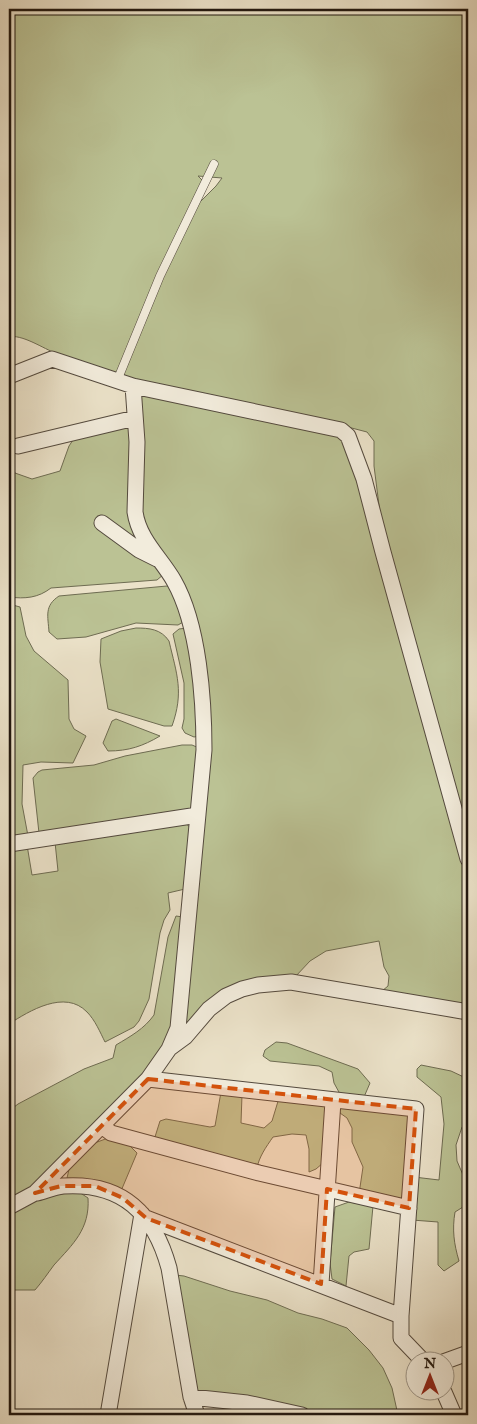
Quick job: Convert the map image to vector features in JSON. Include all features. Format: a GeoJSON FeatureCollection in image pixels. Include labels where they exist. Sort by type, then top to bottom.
{"type":"FeatureCollection","features":[{"type":"Feature","properties":{"kind":"street"},"geometry":{"type":"LineString","coordinates":[[9,376],[52,359],[133,386],[341,430],[348,436],[373,509],[468,859]]}},
{"type":"Feature","properties":{"kind":"street"},"geometry":{"type":"LineString","coordinates":[[35,1194],[148,1079],[169,1049],[178,1028],[204,750],[204,712],[200,674],[192,630],[182,600],[174,581],[140,533],[136,523],[137,442],[133,386]]}},
{"type":"Feature","properties":{"kind":"street"},"geometry":{"type":"LineString","coordinates":[[18,446],[135,418]]}},
{"type":"Feature","properties":{"kind":"street"},"geometry":{"type":"LineString","coordinates":[[102,523],[140,550],[160,561]]}},
{"type":"Feature","properties":{"kind":"street"},"geometry":{"type":"LineString","coordinates":[[9,844],[198,815]]}},
{"type":"Feature","properties":{"kind":"street"},"geometry":{"type":"LineString","coordinates":[[169,1049],[185,1037],[209,1009],[226,996],[258,985],[290,982],[468,1012]]}},
{"type":"Feature","properties":{"kind":"street"},"geometry":{"type":"LineString","coordinates":[[148,1079],[416,1109],[401,1316],[401,1338],[414,1352]]}},
{"type":"Feature","properties":{"kind":"street"},"geometry":{"type":"LineString","coordinates":[[321,1284],[333,1101]]}},
{"type":"Feature","properties":{"kind":"street"},"geometry":{"type":"LineString","coordinates":[[102,1126],[111,1133],[258,1173],[409,1208]]}},
{"type":"Feature","properties":{"kind":"street"},"geometry":{"type":"LineString","coordinates":[[9,1207],[35,1194],[61,1186],[95,1186],[123,1198],[144,1216],[164,1250],[169,1268],[191,1397],[197,1415]]}},
{"type":"Feature","properties":{"kind":"street"},"geometry":{"type":"LineString","coordinates":[[144,1216],[401,1316]]}},
{"type":"Feature","properties":{"kind":"street"},"geometry":{"type":"LineString","coordinates":[[108,1415],[144,1216]]}},
{"type":"Feature","properties":{"kind":"street"},"geometry":{"type":"LineString","coordinates":[[454,1358],[468,1353]]}},
{"type":"Feature","properties":{"kind":"street"},"geometry":{"type":"LineString","coordinates":[[191,1397],[247,1403],[302,1415]]}},
{"type":"Feature","properties":{"kind":"street"},"geometry":{"type":"LineString","coordinates":[[448,1402],[454,1415]]}},
{"type":"Feature","properties":{"kind":"lane"},"geometry":{"type":"LineString","coordinates":[[117,381],[160,276],[214,164]]}},
{"type":"Feature","properties":{"kind":"highlighted area"},"geometry":{"type":"Polygon","coordinates":[[[148,1079],[416,1109],[409,1208],[327,1189],[321,1284],[146,1218],[123,1198],[95,1186],[61,1186],[35,1193],[148,1079]]]}},
{"type":"Feature","properties":{"kind":"green space"},"geometry":{"type":"Polygon","coordinates":[[[9,9],[468,9],[468,840],[380,513],[374,466],[374,441],[367,432],[344,426],[123,377],[124,370],[162,277],[199,203],[222,178],[198,176],[203,181],[119,370],[111,375],[25,339],[9,337],[9,9]]]}},
{"type":"Feature","properties":{"kind":"green space"},"geometry":{"type":"Polygon","coordinates":[[[140,391],[338,433],[345,439],[468,875],[468,1009],[382,991],[388,986],[389,976],[384,967],[379,941],[326,951],[310,961],[295,977],[246,985],[182,1035],[202,821],[196,630],[140,520],[140,391]]]}},
{"type":"Feature","properties":{"kind":"green space"},"geometry":{"type":"Polygon","coordinates":[[[131,426],[130,512],[164,574],[157,580],[51,588],[31,597],[9,597],[9,463],[15,473],[32,479],[60,471],[69,446],[75,437],[131,426]]]}},
{"type":"Feature","properties":{"kind":"green space"},"geometry":{"type":"Polygon","coordinates":[[[167,586],[173,589],[185,621],[178,625],[136,623],[86,637],[57,639],[49,632],[49,608],[59,596],[167,586]]]}},
{"type":"Feature","properties":{"kind":"green space"},"geometry":{"type":"Polygon","coordinates":[[[9,604],[20,607],[26,636],[34,651],[68,680],[69,719],[74,729],[86,736],[73,763],[41,762],[23,765],[22,804],[28,836],[9,839],[9,604]]]}},
{"type":"Feature","properties":{"kind":"green space"},"geometry":{"type":"Polygon","coordinates":[[[136,628],[150,629],[158,632],[169,641],[178,684],[178,703],[172,726],[164,726],[108,709],[100,662],[101,639],[121,631],[136,628]]]}},
{"type":"Feature","properties":{"kind":"green space"},"geometry":{"type":"Polygon","coordinates":[[[187,628],[196,676],[199,736],[194,737],[185,733],[182,728],[184,719],[184,683],[173,634],[179,629],[187,628]]]}},
{"type":"Feature","properties":{"kind":"green space"},"geometry":{"type":"Polygon","coordinates":[[[116,719],[160,736],[136,747],[108,751],[103,743],[112,721],[116,719]]]}},
{"type":"Feature","properties":{"kind":"green space"},"geometry":{"type":"Polygon","coordinates":[[[182,745],[192,745],[199,748],[193,806],[190,811],[39,833],[33,778],[38,772],[94,765],[125,756],[182,745]]]}},
{"type":"Feature","properties":{"kind":"green space"},"geometry":{"type":"Polygon","coordinates":[[[184,822],[192,829],[185,889],[168,893],[170,910],[164,920],[160,933],[149,999],[139,1021],[134,1027],[105,1042],[95,1022],[87,1012],[78,1005],[68,1002],[47,1004],[9,1024],[9,848],[27,845],[32,875],[58,871],[55,842],[184,822]]]}},
{"type":"Feature","properties":{"kind":"green space"},"geometry":{"type":"Polygon","coordinates":[[[176,916],[183,917],[172,1023],[165,1042],[150,1066],[33,1185],[9,1202],[9,1111],[18,1104],[84,1069],[113,1058],[116,1045],[137,1032],[150,1020],[154,1015],[168,937],[176,916]]]}},
{"type":"Feature","properties":{"kind":"green space"},"geometry":{"type":"Polygon","coordinates":[[[276,1042],[287,1043],[358,1069],[370,1083],[364,1097],[340,1094],[334,1083],[332,1072],[319,1066],[270,1061],[263,1056],[265,1050],[276,1042]]]}},
{"type":"Feature","properties":{"kind":"green space"},"geometry":{"type":"Polygon","coordinates":[[[421,1065],[451,1071],[468,1079],[468,1122],[462,1127],[456,1145],[457,1161],[463,1175],[463,1207],[455,1212],[454,1225],[459,1261],[444,1271],[438,1265],[438,1222],[412,1220],[414,1177],[439,1180],[444,1124],[441,1097],[417,1077],[417,1069],[421,1065]]]}},
{"type":"Feature","properties":{"kind":"green space"},"geometry":{"type":"Polygon","coordinates":[[[221,1092],[242,1095],[241,1123],[264,1128],[272,1121],[279,1098],[328,1106],[323,1163],[309,1172],[309,1149],[306,1135],[292,1134],[273,1137],[265,1148],[257,1168],[154,1140],[160,1121],[166,1119],[210,1127],[215,1126],[221,1092]]]}},
{"type":"Feature","properties":{"kind":"green space"},"geometry":{"type":"Polygon","coordinates":[[[337,1104],[412,1113],[402,1203],[359,1194],[363,1167],[352,1142],[352,1128],[347,1118],[340,1113],[337,1104]]]}},
{"type":"Feature","properties":{"kind":"green space"},"geometry":{"type":"Polygon","coordinates":[[[108,1138],[127,1143],[137,1153],[121,1191],[84,1180],[67,1178],[70,1165],[92,1144],[108,1138]]]}},
{"type":"Feature","properties":{"kind":"green space"},"geometry":{"type":"Polygon","coordinates":[[[79,1192],[88,1198],[88,1209],[83,1227],[74,1243],[35,1290],[9,1290],[9,1213],[42,1196],[79,1192]]]}},
{"type":"Feature","properties":{"kind":"green space"},"geometry":{"type":"Polygon","coordinates":[[[349,1202],[373,1206],[369,1249],[354,1252],[349,1256],[346,1286],[332,1279],[330,1263],[335,1207],[349,1202]]]}},
{"type":"Feature","properties":{"kind":"green space"},"geometry":{"type":"Polygon","coordinates":[[[175,1275],[267,1300],[298,1313],[347,1328],[369,1350],[383,1368],[392,1388],[398,1415],[313,1415],[291,1409],[198,1393],[175,1275]]]}}]}
